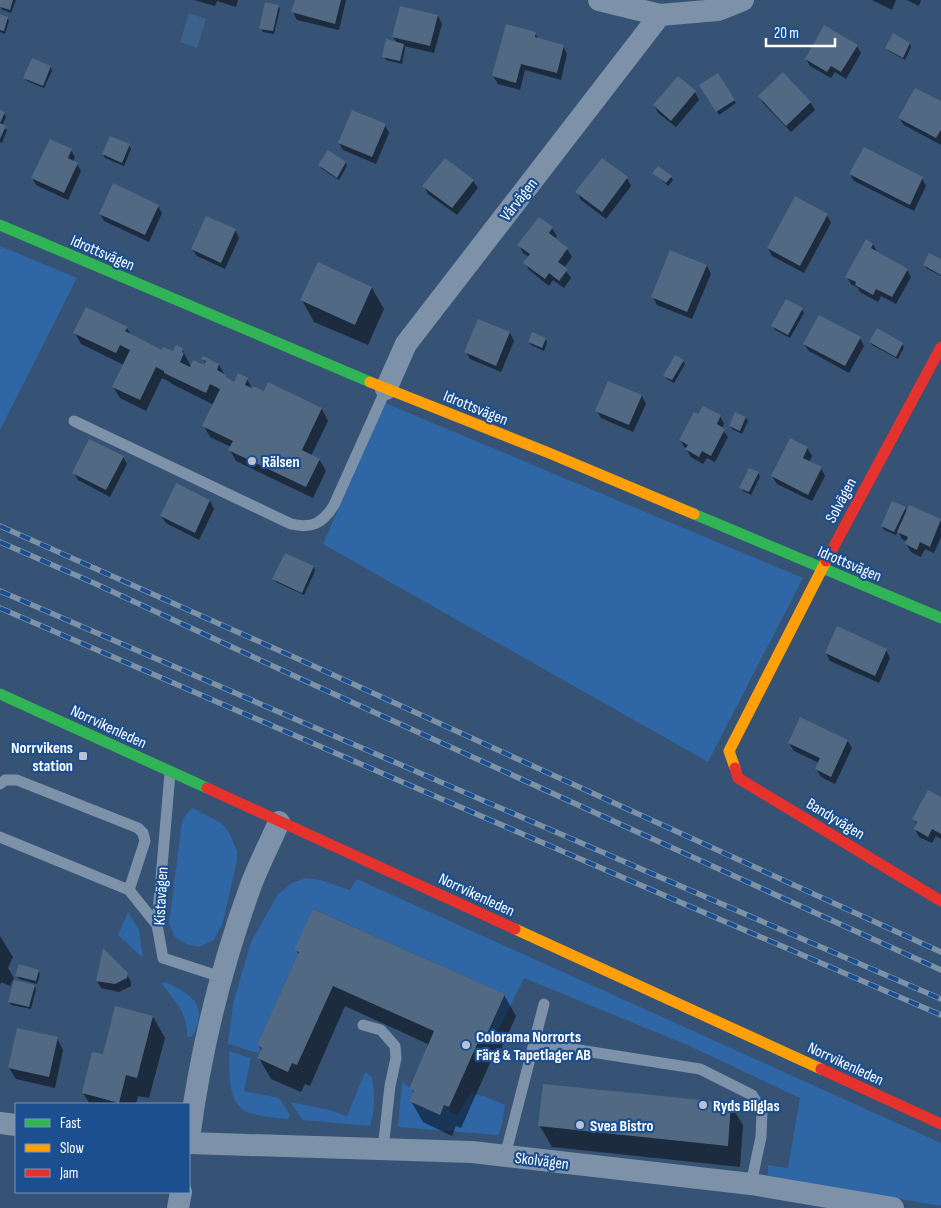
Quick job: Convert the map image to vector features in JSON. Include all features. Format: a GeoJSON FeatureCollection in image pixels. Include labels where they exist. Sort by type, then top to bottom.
{"type":"FeatureCollection","features":[{"type":"Feature","properties":{"kind":"street"},"geometry":{"type":"LineString","coordinates":[[599,0],[660,15],[718,10],[743,0]]}},
{"type":"Feature","properties":{"kind":"street","name":"Vårvägen"},"geometry":{"type":"LineString","coordinates":[[386,389],[406,344],[660,15]]}},
{"type":"Feature","properties":{"kind":"street","name":"Idrottsvägen"},"geometry":{"type":"LineString","coordinates":[[0,225],[386,389],[549,453],[941,618]]}},
{"type":"Feature","properties":{"kind":"street","name":"Solvägen"},"geometry":{"type":"LineString","coordinates":[[729,750],[822,568],[941,346]]}},
{"type":"Feature","properties":{"kind":"street","name":"Norrvikenleden"},"geometry":{"type":"LineString","coordinates":[[0,694],[941,1124]]}},
{"type":"Feature","properties":{"kind":"street","name":"Bandyvägen"},"geometry":{"type":"LineString","coordinates":[[729,750],[738,778],[941,901]]}},
{"type":"Feature","properties":{"kind":"street"},"geometry":{"type":"LineString","coordinates":[[190,1132],[195,1090],[221,977],[252,883],[279,822]]}},
{"type":"Feature","properties":{"kind":"street"},"geometry":{"type":"LineString","coordinates":[[0,1123],[15,1125]]}},
{"type":"Feature","properties":{"kind":"street","name":"Skolvägen"},"geometry":{"type":"LineString","coordinates":[[190,1141],[472,1152],[751,1184],[893,1208]]}},
{"type":"Feature","properties":{"kind":"street"},"geometry":{"type":"LineString","coordinates":[[178,1208],[181,1193]]}},
{"type":"Feature","properties":{"kind":"lane"},"geometry":{"type":"LineString","coordinates":[[74,421],[291,524],[303,527],[317,523],[327,516],[334,505],[386,389]]}},
{"type":"Feature","properties":{"kind":"lane","name":"Kistavägen"},"geometry":{"type":"LineString","coordinates":[[170,773],[157,925],[163,958],[221,977]]}},
{"type":"Feature","properties":{"kind":"lane"},"geometry":{"type":"LineString","coordinates":[[0,784],[5,780],[17,780],[138,828],[143,833],[145,841],[128,890]]}},
{"type":"Feature","properties":{"kind":"lane"},"geometry":{"type":"LineString","coordinates":[[0,837],[128,890],[157,925]]}},
{"type":"Feature","properties":{"kind":"lane"},"geometry":{"type":"LineString","coordinates":[[505,1156],[544,1004]]}},
{"type":"Feature","properties":{"kind":"lane"},"geometry":{"type":"LineString","coordinates":[[363,1025],[381,1030],[395,1046],[396,1058],[390,1086],[383,1149]]}},
{"type":"Feature","properties":{"kind":"lane"},"geometry":{"type":"LineString","coordinates":[[534,1043],[700,1069],[752,1095],[762,1111],[761,1137],[751,1184]]}},
{"type":"Feature","properties":{"kind":"shaded area"},"geometry":{"type":"Polygon","coordinates":[[[189,13],[206,19],[197,48],[180,42],[189,13]]]}},
{"type":"Feature","properties":{"kind":"shaded area"},"geometry":{"type":"Polygon","coordinates":[[[0,246],[77,278],[0,430],[0,246]]]}},
{"type":"Feature","properties":{"kind":"shaded area"},"geometry":{"type":"Polygon","coordinates":[[[385,403],[803,578],[708,762],[323,544],[385,403]]]}},
{"type":"Feature","properties":{"kind":"shaded area"},"geometry":{"type":"Polygon","coordinates":[[[193,808],[221,823],[228,830],[237,851],[237,860],[223,922],[214,940],[199,947],[186,944],[175,937],[169,924],[182,821],[193,808]]]}},
{"type":"Feature","properties":{"kind":"shaded area"},"geometry":{"type":"Polygon","coordinates":[[[306,878],[320,880],[350,890],[357,879],[941,1143],[941,1206],[768,1176],[768,1165],[788,1168],[800,1098],[687,1045],[524,978],[496,1035],[490,1030],[505,994],[314,909],[299,952],[257,1045],[262,1048],[258,1053],[228,1044],[233,1004],[251,942],[278,894],[292,883],[306,878]]]}},
{"type":"Feature","properties":{"kind":"shaded area"},"geometry":{"type":"Polygon","coordinates":[[[128,912],[139,930],[143,958],[118,935],[128,912]]]}},
{"type":"Feature","properties":{"kind":"shaded area"},"geometry":{"type":"Polygon","coordinates":[[[166,982],[185,992],[198,1008],[198,1022],[192,1037],[187,1036],[183,1014],[161,983],[166,982]]]}},
{"type":"Feature","properties":{"kind":"shaded area"},"geometry":{"type":"Polygon","coordinates":[[[229,1051],[251,1058],[244,1091],[279,1098],[290,1115],[288,1119],[253,1114],[238,1105],[231,1088],[229,1051]]]}},
{"type":"Feature","properties":{"kind":"shaded area"},"geometry":{"type":"Polygon","coordinates":[[[365,1072],[372,1077],[374,1090],[374,1108],[370,1126],[303,1120],[290,1102],[330,1110],[347,1116],[365,1072]]]}},
{"type":"Feature","properties":{"kind":"shaded area"},"geometry":{"type":"Polygon","coordinates":[[[402,1082],[414,1091],[409,1101],[439,1115],[444,1105],[449,1107],[449,1111],[458,1115],[470,1094],[484,1096],[505,1105],[501,1129],[498,1135],[398,1127],[402,1082]]]}},
{"type":"Feature","properties":{"kind":"building"},"geometry":{"type":"Polygon","coordinates":[[[0,0],[13,0],[10,10],[0,7],[0,0]]]}},
{"type":"Feature","properties":{"kind":"building"},"geometry":{"type":"Polygon","coordinates":[[[295,0],[341,0],[335,24],[291,12],[295,0]]]}},
{"type":"Feature","properties":{"kind":"building"},"geometry":{"type":"Polygon","coordinates":[[[265,2],[279,5],[273,31],[259,29],[265,2]]]}},
{"type":"Feature","properties":{"kind":"building"},"geometry":{"type":"Polygon","coordinates":[[[400,6],[438,15],[430,46],[392,37],[400,6]]]}},
{"type":"Feature","properties":{"kind":"building"},"geometry":{"type":"Polygon","coordinates":[[[0,14],[8,17],[4,31],[0,30],[0,14]]]}},
{"type":"Feature","properties":{"kind":"building"},"geometry":{"type":"Polygon","coordinates":[[[506,24],[536,32],[535,37],[564,45],[557,73],[521,64],[516,83],[492,76],[506,24]]]}},
{"type":"Feature","properties":{"kind":"building"},"geometry":{"type":"Polygon","coordinates":[[[824,25],[858,45],[841,72],[831,66],[827,72],[805,59],[824,25]]]}},
{"type":"Feature","properties":{"kind":"building"},"geometry":{"type":"Polygon","coordinates":[[[893,33],[910,43],[903,58],[885,48],[893,33]]]}},
{"type":"Feature","properties":{"kind":"building"},"geometry":{"type":"Polygon","coordinates":[[[386,39],[404,44],[400,61],[382,57],[386,39]]]}},
{"type":"Feature","properties":{"kind":"building"},"geometry":{"type":"Polygon","coordinates":[[[32,58],[51,66],[43,86],[23,78],[32,58]]]}},
{"type":"Feature","properties":{"kind":"building"},"geometry":{"type":"Polygon","coordinates":[[[783,72],[811,102],[786,126],[758,96],[783,72]]]}},
{"type":"Feature","properties":{"kind":"building"},"geometry":{"type":"Polygon","coordinates":[[[718,73],[735,100],[716,112],[699,85],[718,73]]]}},
{"type":"Feature","properties":{"kind":"building"},"geometry":{"type":"Polygon","coordinates":[[[678,76],[696,91],[671,121],[653,105],[678,76]]]}},
{"type":"Feature","properties":{"kind":"building"},"geometry":{"type":"Polygon","coordinates":[[[915,88],[941,101],[941,130],[936,138],[898,118],[915,88]]]}},
{"type":"Feature","properties":{"kind":"building"},"geometry":{"type":"Polygon","coordinates":[[[0,110],[5,112],[0,123],[0,110]]]}},
{"type":"Feature","properties":{"kind":"building"},"geometry":{"type":"Polygon","coordinates":[[[352,110],[386,124],[372,157],[338,143],[352,110]]]}},
{"type":"Feature","properties":{"kind":"building"},"geometry":{"type":"Polygon","coordinates":[[[0,123],[6,126],[0,139],[0,123]]]}},
{"type":"Feature","properties":{"kind":"building"},"geometry":{"type":"Polygon","coordinates":[[[110,136],[130,144],[122,163],[102,154],[110,136]]]}},
{"type":"Feature","properties":{"kind":"building"},"geometry":{"type":"Polygon","coordinates":[[[50,139],[72,149],[68,158],[78,163],[64,193],[31,178],[50,139]]]}},
{"type":"Feature","properties":{"kind":"building"},"geometry":{"type":"Polygon","coordinates":[[[864,147],[923,177],[910,205],[849,174],[864,147]]]}},
{"type":"Feature","properties":{"kind":"building"},"geometry":{"type":"Polygon","coordinates":[[[328,150],[346,162],[337,178],[318,165],[328,150]]]}},
{"type":"Feature","properties":{"kind":"building"},"geometry":{"type":"Polygon","coordinates":[[[445,158],[474,180],[452,208],[422,186],[445,158]]]}},
{"type":"Feature","properties":{"kind":"building"},"geometry":{"type":"Polygon","coordinates":[[[602,158],[628,177],[602,212],[575,192],[602,158]]]}},
{"type":"Feature","properties":{"kind":"building"},"geometry":{"type":"Polygon","coordinates":[[[658,166],[672,176],[666,183],[652,173],[658,166]]]}},
{"type":"Feature","properties":{"kind":"building"},"geometry":{"type":"Polygon","coordinates":[[[113,183],[159,205],[145,235],[99,214],[113,183]]]}},
{"type":"Feature","properties":{"kind":"building"},"geometry":{"type":"Polygon","coordinates":[[[795,196],[828,214],[800,266],[767,248],[795,196]]]}},
{"type":"Feature","properties":{"kind":"building"},"geometry":{"type":"Polygon","coordinates":[[[206,216],[236,229],[221,263],[191,249],[206,216]]]}},
{"type":"Feature","properties":{"kind":"building"},"geometry":{"type":"Polygon","coordinates":[[[539,217],[553,227],[549,233],[568,248],[558,262],[568,269],[559,281],[549,273],[545,279],[523,263],[530,254],[517,245],[539,217]]]}},
{"type":"Feature","properties":{"kind":"building"},"geometry":{"type":"Polygon","coordinates":[[[866,239],[873,244],[871,248],[908,269],[892,297],[876,289],[873,295],[855,285],[856,282],[845,277],[866,239]]]}},
{"type":"Feature","properties":{"kind":"building"},"geometry":{"type":"Polygon","coordinates":[[[670,250],[707,265],[687,312],[651,297],[670,250]]]}},
{"type":"Feature","properties":{"kind":"building"},"geometry":{"type":"Polygon","coordinates":[[[929,253],[941,259],[941,275],[923,265],[929,253]]]}},
{"type":"Feature","properties":{"kind":"building"},"geometry":{"type":"Polygon","coordinates":[[[318,262],[372,287],[355,325],[300,300],[318,262]]]}},
{"type":"Feature","properties":{"kind":"building"},"geometry":{"type":"Polygon","coordinates":[[[786,299],[803,308],[788,335],[771,326],[786,299]]]}},
{"type":"Feature","properties":{"kind":"building"},"geometry":{"type":"Polygon","coordinates":[[[86,307],[128,327],[125,331],[162,350],[163,347],[173,351],[176,345],[183,348],[182,352],[184,353],[180,362],[190,367],[193,360],[204,365],[206,361],[201,359],[203,356],[219,364],[217,370],[234,382],[238,373],[248,378],[245,385],[252,388],[253,386],[264,391],[268,382],[322,408],[302,450],[320,459],[306,487],[228,450],[233,441],[202,426],[220,389],[210,384],[206,393],[164,373],[164,371],[156,367],[140,400],[112,387],[130,350],[120,345],[116,353],[73,333],[86,307]]]}},
{"type":"Feature","properties":{"kind":"building"},"geometry":{"type":"Polygon","coordinates":[[[819,315],[861,337],[845,366],[803,344],[819,315]]]}},
{"type":"Feature","properties":{"kind":"building"},"geometry":{"type":"Polygon","coordinates":[[[478,319],[510,332],[496,366],[464,352],[478,319]]]}},
{"type":"Feature","properties":{"kind":"building"},"geometry":{"type":"Polygon","coordinates":[[[877,328],[903,343],[896,357],[869,342],[877,328]]]}},
{"type":"Feature","properties":{"kind":"building"},"geometry":{"type":"Polygon","coordinates":[[[532,332],[546,338],[542,348],[528,342],[532,332]]]}},
{"type":"Feature","properties":{"kind":"building"},"geometry":{"type":"Polygon","coordinates":[[[675,355],[684,360],[672,380],[663,376],[675,355]]]}},
{"type":"Feature","properties":{"kind":"building"},"geometry":{"type":"Polygon","coordinates":[[[608,381],[642,395],[629,425],[595,411],[608,381]]]}},
{"type":"Feature","properties":{"kind":"building"},"geometry":{"type":"Polygon","coordinates":[[[703,406],[721,415],[717,424],[725,429],[711,456],[702,451],[699,457],[685,449],[688,445],[679,440],[694,412],[698,414],[703,406]]]}},
{"type":"Feature","properties":{"kind":"building"},"geometry":{"type":"Polygon","coordinates":[[[735,412],[746,417],[740,431],[729,426],[735,412]]]}},
{"type":"Feature","properties":{"kind":"building"},"geometry":{"type":"Polygon","coordinates":[[[790,438],[808,447],[803,458],[822,467],[808,495],[771,476],[790,438]]]}},
{"type":"Feature","properties":{"kind":"building"},"geometry":{"type":"Polygon","coordinates":[[[89,439],[124,456],[106,490],[72,473],[89,439]]]}},
{"type":"Feature","properties":{"kind":"building"},"geometry":{"type":"Polygon","coordinates":[[[749,468],[759,472],[749,492],[739,488],[749,468]]]}},
{"type":"Feature","properties":{"kind":"building"},"geometry":{"type":"Polygon","coordinates":[[[176,483],[210,500],[195,533],[160,516],[176,483]]]}},
{"type":"Feature","properties":{"kind":"building"},"geometry":{"type":"Polygon","coordinates":[[[892,501],[906,507],[894,532],[881,526],[892,501]]]}},
{"type":"Feature","properties":{"kind":"building"},"geometry":{"type":"Polygon","coordinates":[[[909,505],[941,519],[930,547],[920,542],[917,550],[905,544],[908,537],[897,532],[909,505]]]}},
{"type":"Feature","properties":{"kind":"building"},"geometry":{"type":"Polygon","coordinates":[[[285,553],[314,566],[302,593],[272,579],[285,553]]]}},
{"type":"Feature","properties":{"kind":"building"},"geometry":{"type":"Polygon","coordinates":[[[837,626],[887,649],[875,676],[825,653],[837,626]]]}},
{"type":"Feature","properties":{"kind":"building"},"geometry":{"type":"Polygon","coordinates":[[[800,717],[848,740],[831,777],[815,769],[820,758],[788,743],[800,717]]]}},
{"type":"Feature","properties":{"kind":"building"},"geometry":{"type":"Polygon","coordinates":[[[928,790],[941,797],[941,834],[932,829],[928,837],[914,829],[917,822],[912,819],[928,790]]]}},
{"type":"Feature","properties":{"kind":"building"},"geometry":{"type":"Polygon","coordinates":[[[313,909],[505,994],[487,1034],[483,1031],[449,1107],[444,1105],[440,1115],[409,1101],[414,1091],[409,1089],[434,1031],[333,986],[297,1065],[292,1063],[288,1072],[257,1058],[262,1048],[257,1045],[299,952],[294,950],[313,909]]]}},
{"type":"Feature","properties":{"kind":"building"},"geometry":{"type":"Polygon","coordinates":[[[103,948],[128,973],[127,978],[115,984],[96,981],[103,948]]]}},
{"type":"Feature","properties":{"kind":"building"},"geometry":{"type":"Polygon","coordinates":[[[19,964],[39,970],[36,981],[15,976],[19,964]]]}},
{"type":"Feature","properties":{"kind":"building"},"geometry":{"type":"Polygon","coordinates":[[[14,980],[35,985],[29,1007],[8,1002],[14,980]]]}},
{"type":"Feature","properties":{"kind":"building"},"geometry":{"type":"Polygon","coordinates":[[[115,1006],[153,1016],[137,1078],[126,1075],[119,1103],[82,1093],[92,1052],[103,1054],[115,1006]]]}},
{"type":"Feature","properties":{"kind":"building"},"geometry":{"type":"Polygon","coordinates":[[[17,1028],[58,1037],[49,1077],[8,1068],[17,1028]]]}},
{"type":"Feature","properties":{"kind":"building"},"geometry":{"type":"Polygon","coordinates":[[[543,1084],[731,1103],[728,1146],[538,1126],[543,1084]]]}},
{"type":"Feature","properties":{"kind":"railway"},"geometry":{"type":"LineString","coordinates":[[0,526],[307,663],[941,952]]}},
{"type":"Feature","properties":{"kind":"railway"},"geometry":{"type":"LineString","coordinates":[[0,542],[96,584],[941,970]]}},
{"type":"Feature","properties":{"kind":"railway"},"geometry":{"type":"LineString","coordinates":[[0,591],[941,999]]}},
{"type":"Feature","properties":{"kind":"railway"},"geometry":{"type":"LineString","coordinates":[[0,608],[941,1015]]}},
{"type":"Feature","properties":{"kind":"traffic: fast"},"geometry":{"type":"LineString","coordinates":[[0,225],[370,382]]}},
{"type":"Feature","properties":{"kind":"traffic: fast"},"geometry":{"type":"LineString","coordinates":[[694,514],[941,618]]}},
{"type":"Feature","properties":{"kind":"traffic: fast"},"geometry":{"type":"LineString","coordinates":[[0,694],[207,788]]}},
{"type":"Feature","properties":{"kind":"traffic: slow"},"geometry":{"type":"LineString","coordinates":[[370,382],[549,453],[694,514]]}},
{"type":"Feature","properties":{"kind":"traffic: slow"},"geometry":{"type":"LineString","coordinates":[[735,768],[729,751],[826,561]]}},
{"type":"Feature","properties":{"kind":"traffic: slow"},"geometry":{"type":"LineString","coordinates":[[515,929],[821,1069]]}},
{"type":"Feature","properties":{"kind":"traffic: jam"},"geometry":{"type":"LineString","coordinates":[[826,561],[941,347]]}},
{"type":"Feature","properties":{"kind":"traffic: jam"},"geometry":{"type":"LineString","coordinates":[[735,768],[738,778],[941,901]]}},
{"type":"Feature","properties":{"kind":"traffic: jam"},"geometry":{"type":"LineString","coordinates":[[207,788],[515,929]]}},
{"type":"Feature","properties":{"kind":"traffic: jam"},"geometry":{"type":"LineString","coordinates":[[821,1069],[941,1124]]}},
{"type":"Feature","properties":{"kind":"place","name":"Rälsen"},"geometry":{"type":"Point","coordinates":[252,461]}},
{"type":"Feature","properties":{"kind":"place","name":"Norrvikens station"},"geometry":{"type":"Point","coordinates":[83,756]}},
{"type":"Feature","properties":{"kind":"place","name":"Colorama Norrorts Färg & Tapetlager AB"},"geometry":{"type":"Point","coordinates":[466,1045]}},
{"type":"Feature","properties":{"kind":"place","name":"Ryds Bilglas"},"geometry":{"type":"Point","coordinates":[703,1105]}},
{"type":"Feature","properties":{"kind":"place","name":"Svea Bistro"},"geometry":{"type":"Point","coordinates":[580,1125]}}]}
